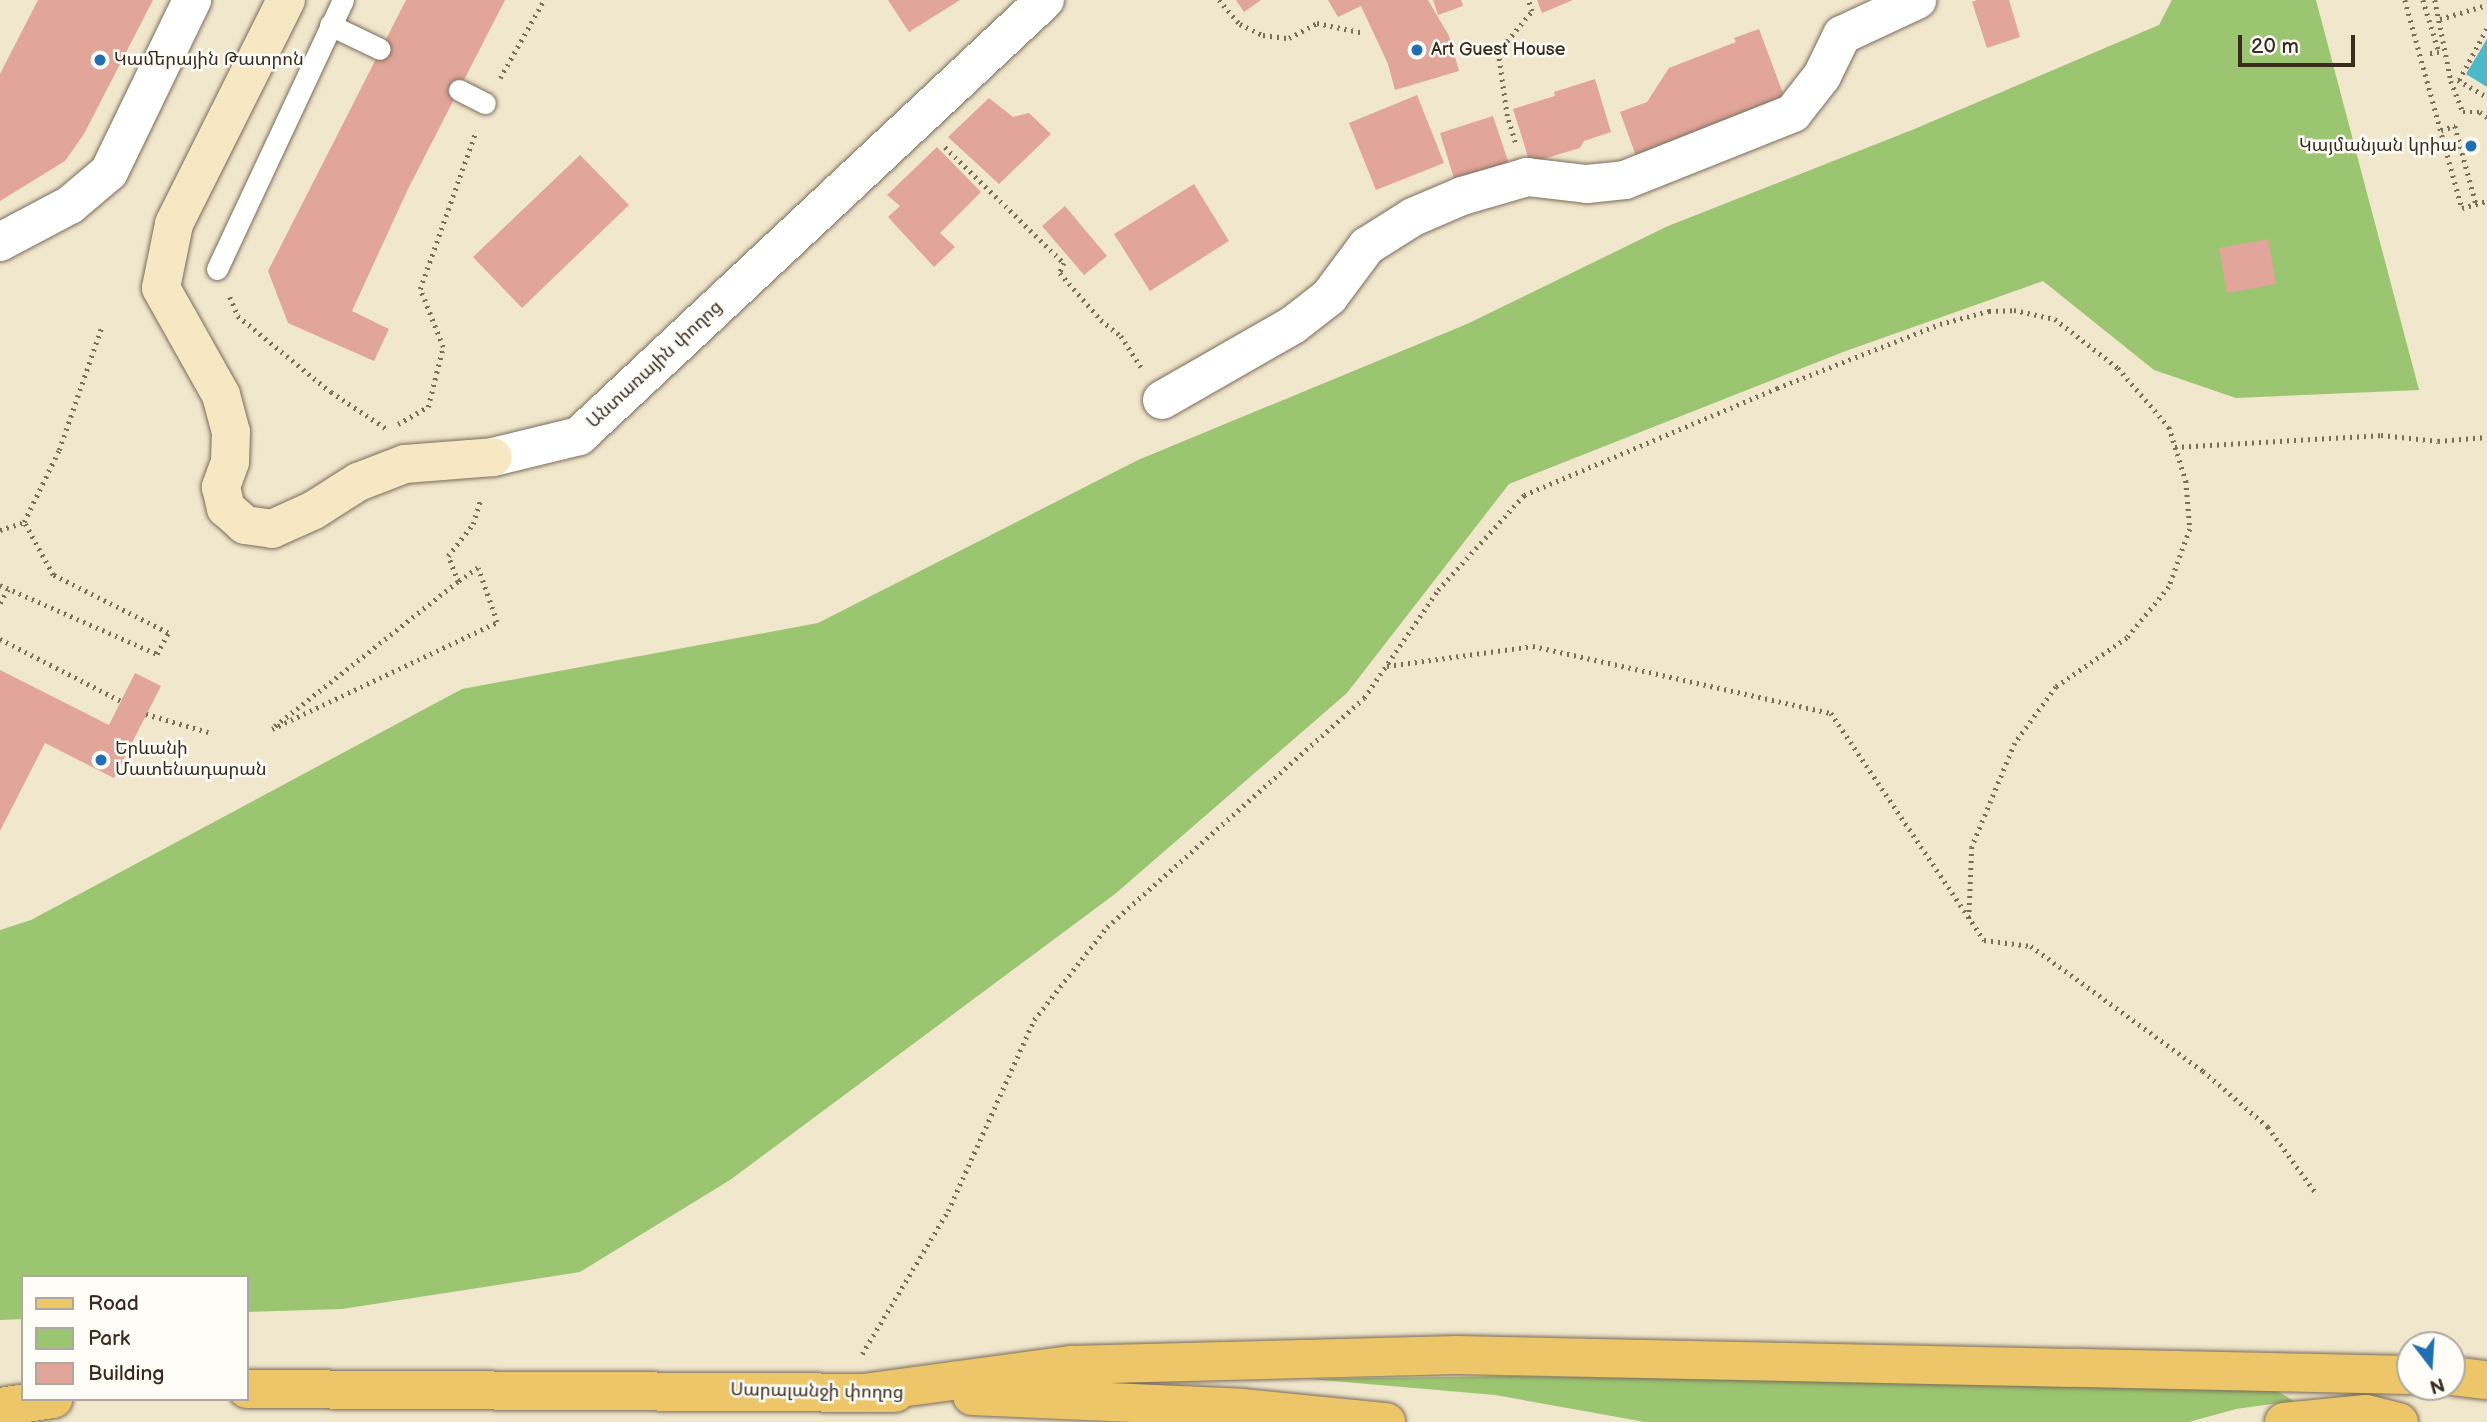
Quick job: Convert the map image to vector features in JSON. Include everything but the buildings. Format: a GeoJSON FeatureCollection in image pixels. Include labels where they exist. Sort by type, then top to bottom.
{"type":"FeatureCollection","features":[{"type":"Feature","properties":{"kind":"main road"},"geometry":{"type":"LineString","coordinates":[[856,1392],[1071,1365],[1457,1355],[2396,1375]]}},
{"type":"Feature","properties":{"kind":"main road"},"geometry":{"type":"LineString","coordinates":[[2466,1378],[2487,1380]]}},
{"type":"Feature","properties":{"kind":"main road","name":"Սարալանջի փողոց"},"geometry":{"type":"LineString","coordinates":[[248,1389],[856,1392],[1242,1408],[1386,1422]]}},
{"type":"Feature","properties":{"kind":"main road"},"geometry":{"type":"LineString","coordinates":[[0,1407],[40,1401]]}},
{"type":"Feature","properties":{"kind":"main road"},"geometry":{"type":"LineString","coordinates":[[2284,1422],[2383,1418]]}},
{"type":"Feature","properties":{"kind":"street"},"geometry":{"type":"LineString","coordinates":[[0,242],[70,205],[109,172],[192,0]]}},
{"type":"Feature","properties":{"kind":"street","name":"Անտառային փողոց"},"geometry":{"type":"LineString","coordinates":[[286,0],[174,224],[161,288],[221,395],[231,432],[230,462],[221,486],[226,508],[245,526],[272,529],[314,510],[358,482],[405,464],[493,457],[579,436],[1045,0]]}},
{"type":"Feature","properties":{"kind":"street"},"geometry":{"type":"LineString","coordinates":[[1162,400],[1293,325],[1329,297],[1367,246],[1413,217],[1462,196],[1527,177],[1587,184],[1625,180],[1793,113],[1822,76],[1842,35],[1917,0]]}},
{"type":"Feature","properties":{"kind":"lane"},"geometry":{"type":"LineString","coordinates":[[217,268],[342,0]]}},
{"type":"Feature","properties":{"kind":"lane"},"geometry":{"type":"LineString","coordinates":[[330,25],[380,49]]}},
{"type":"Feature","properties":{"kind":"lane"},"geometry":{"type":"LineString","coordinates":[[459,90],[485,103]]}},
{"type":"Feature","properties":{"kind":"path"},"geometry":{"type":"LineString","coordinates":[[217,268],[238,316],[331,392],[388,429],[428,407],[443,347],[420,289],[485,103],[544,0]]}},
{"type":"Feature","properties":{"kind":"path"},"geometry":{"type":"LineString","coordinates":[[1219,0],[1240,24],[1263,35],[1289,38],[1317,23],[1364,33]]}},
{"type":"Feature","properties":{"kind":"path"},"geometry":{"type":"LineString","coordinates":[[1527,177],[1507,116],[1498,52],[1532,11],[1528,0]]}},
{"type":"Feature","properties":{"kind":"path"},"geometry":{"type":"LineString","coordinates":[[2405,0],[2462,208],[2487,201]]}},
{"type":"Feature","properties":{"kind":"path"},"geometry":{"type":"LineString","coordinates":[[2423,0],[2439,52],[2429,54]]}},
{"type":"Feature","properties":{"kind":"path"},"geometry":{"type":"LineString","coordinates":[[2435,0],[2451,81],[2463,112],[2480,112],[2487,117]]}},
{"type":"Feature","properties":{"kind":"path"},"geometry":{"type":"LineString","coordinates":[[2440,19],[2487,5]]}},
{"type":"Feature","properties":{"kind":"path"},"geometry":{"type":"LineString","coordinates":[[2459,80],[2487,28]]}},
{"type":"Feature","properties":{"kind":"path"},"geometry":{"type":"LineString","coordinates":[[2451,81],[2459,80],[2487,97]]}},
{"type":"Feature","properties":{"kind":"path"},"geometry":{"type":"LineString","coordinates":[[916,119],[1064,263],[1060,273],[1101,320],[1121,336],[1162,400]]}},
{"type":"Feature","properties":{"kind":"path"},"geometry":{"type":"LineString","coordinates":[[2441,130],[2455,126],[2476,204]]}},
{"type":"Feature","properties":{"kind":"path"},"geometry":{"type":"LineString","coordinates":[[856,1392],[948,1211],[1034,1020],[1107,927],[1364,698],[1438,590],[1524,495],[1764,393],[1940,324],[1989,311],[2014,310],[2055,319],[2118,368],[2169,426],[2186,481],[2190,529],[2169,587],[2127,638],[2056,687],[2015,743],[1972,847],[1969,920]]}},
{"type":"Feature","properties":{"kind":"path"},"geometry":{"type":"LineString","coordinates":[[0,530],[24,522],[59,450],[103,327]]}},
{"type":"Feature","properties":{"kind":"path"},"geometry":{"type":"LineString","coordinates":[[2175,447],[2381,435],[2438,441],[2487,437]]}},
{"type":"Feature","properties":{"kind":"path"},"geometry":{"type":"LineString","coordinates":[[0,585],[157,654],[168,633],[52,575],[24,522]]}},
{"type":"Feature","properties":{"kind":"path"},"geometry":{"type":"LineString","coordinates":[[458,582],[448,556],[473,524]]}},
{"type":"Feature","properties":{"kind":"path"},"geometry":{"type":"LineString","coordinates":[[478,568],[498,622],[272,729],[458,582],[478,568]]}},
{"type":"Feature","properties":{"kind":"path"},"geometry":{"type":"LineString","coordinates":[[0,603],[8,589]]}},
{"type":"Feature","properties":{"kind":"path"},"geometry":{"type":"LineString","coordinates":[[0,639],[121,701]]}},
{"type":"Feature","properties":{"kind":"path"},"geometry":{"type":"LineString","coordinates":[[1387,666],[1533,646],[1831,713],[1984,940],[2031,946],[2203,1071],[2268,1127],[2316,1193]]}},
{"type":"Feature","properties":{"kind":"path"},"geometry":{"type":"LineString","coordinates":[[146,714],[208,732]]}},
{"type":"Feature","properties":{"kind":"green space"},"geometry":{"type":"Polygon","coordinates":[[[2172,0],[2316,0],[2419,390],[2236,398],[2154,370],[2043,281],[1843,352],[1509,484],[1347,693],[1115,894],[730,1180],[580,1272],[342,1309],[248,1312],[248,1275],[21,1275],[21,1319],[0,1320],[0,930],[31,920],[462,689],[818,623],[1138,460],[1467,324],[1668,226],[1912,130],[2159,25],[2172,0]]]}},
{"type":"Feature","properties":{"kind":"green space"},"geometry":{"type":"Polygon","coordinates":[[[1511,1376],[2270,1387],[2294,1401],[2236,1409],[2189,1422],[1645,1422],[1495,1395],[1310,1379],[1511,1376]]]}},
{"type":"Feature","properties":{"kind":"water"},"geometry":{"type":"Polygon","coordinates":[[[2487,39],[2487,87],[2466,74],[2487,39]]]}},
{"type":"Feature","properties":{"kind":"place","name":"Art Guest House"},"geometry":{"type":"Point","coordinates":[1417,50]}},
{"type":"Feature","properties":{"kind":"place","name":"Կամերային Թատրոն"},"geometry":{"type":"Point","coordinates":[100,60]}},
{"type":"Feature","properties":{"kind":"place","name":"Կայմանյան կրիա"},"geometry":{"type":"Point","coordinates":[2471,146]}},
{"type":"Feature","properties":{"kind":"place","name":"Երևանի Մատենադարան"},"geometry":{"type":"Point","coordinates":[101,760]}}]}
